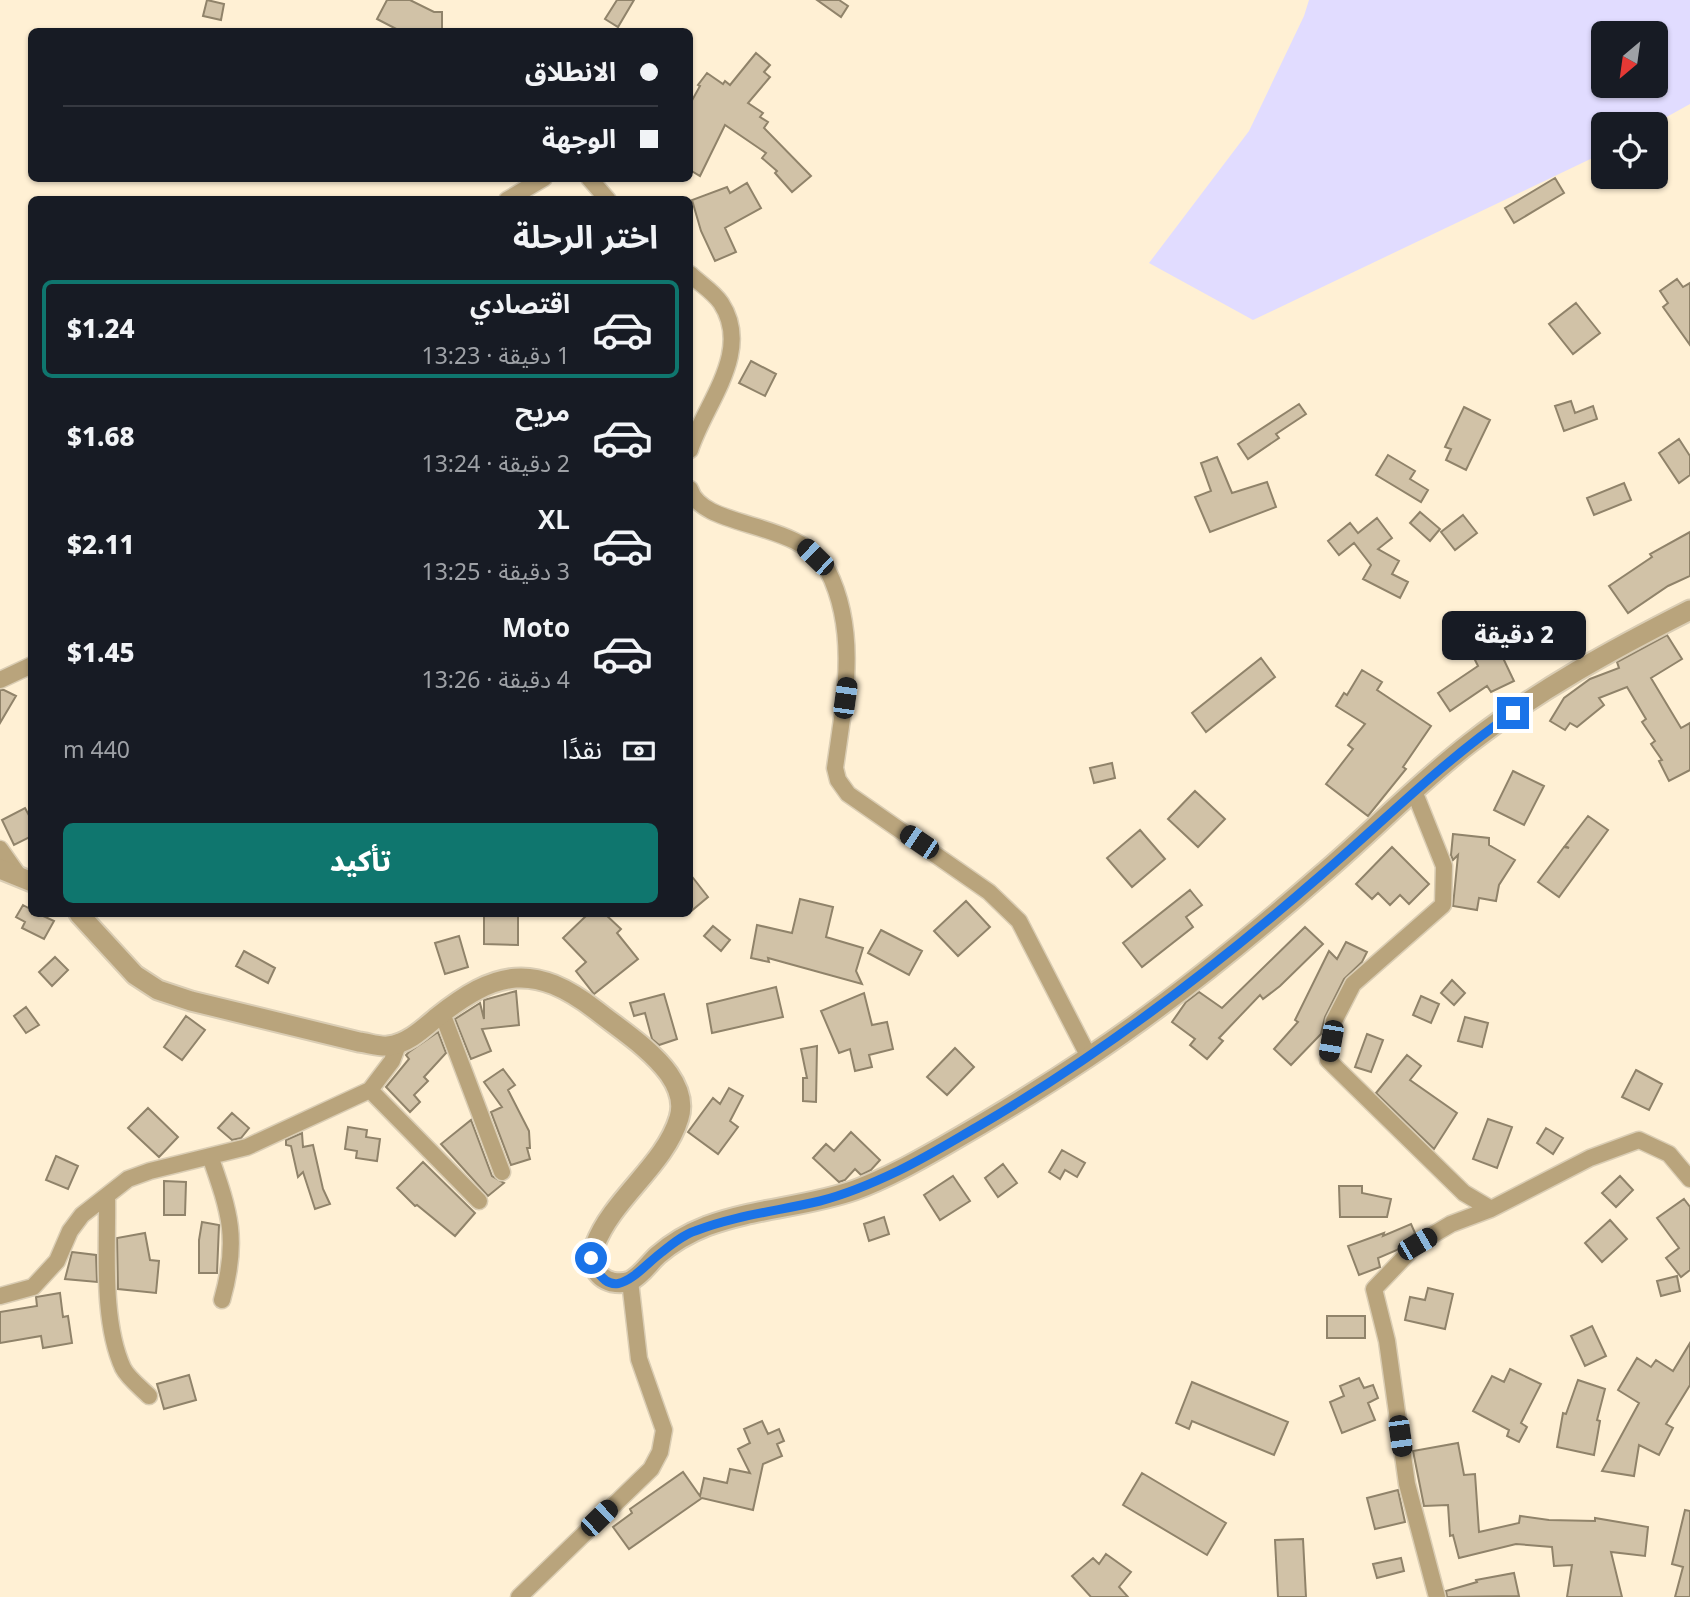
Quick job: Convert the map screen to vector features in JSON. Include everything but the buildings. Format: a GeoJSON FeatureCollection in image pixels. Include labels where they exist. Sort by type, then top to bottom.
{"type":"FeatureCollection","features":[{"type":"Feature","properties":{"kind":"street"},"geometry":{"type":"LineString","coordinates":[[515,196],[537,182]]}},
{"type":"Feature","properties":{"kind":"street"},"geometry":{"type":"LineString","coordinates":[[592,182],[605,196]]}},
{"type":"Feature","properties":{"kind":"street"},"geometry":{"type":"LineString","coordinates":[[693,277],[721,302],[731,324],[734,342],[730,361],[693,443]]}},
{"type":"Feature","properties":{"kind":"street"},"geometry":{"type":"LineString","coordinates":[[693,498],[708,511],[782,533],[803,546],[827,568],[838,596],[845,630],[848,674],[835,768],[838,780],[848,794],[989,891],[1019,921],[1089,1057]]}},
{"type":"Feature","properties":{"kind":"street"},"geometry":{"type":"LineString","coordinates":[[82,917],[135,975],[158,990],[191,1002],[359,1042],[388,1046],[413,1037],[442,1013],[487,983],[516,976],[548,983],[576,995],[639,1044],[667,1071],[680,1093],[680,1115],[670,1139],[595,1242],[591,1258],[596,1272],[606,1280],[617,1283],[629,1281],[660,1253],[687,1234],[722,1220],[820,1200],[858,1189],[901,1170],[1023,1100],[1138,1023],[1320,877],[1469,743],[1600,656],[1690,610]]}},
{"type":"Feature","properties":{"kind":"street"},"geometry":{"type":"LineString","coordinates":[[0,680],[28,667]]}},
{"type":"Feature","properties":{"kind":"street"},"geometry":{"type":"LineString","coordinates":[[1414,791],[1444,866],[1443,905],[1353,984],[1334,1021],[1328,1060],[1464,1193],[1491,1209]]}},
{"type":"Feature","properties":{"kind":"street"},"geometry":{"type":"LineString","coordinates":[[0,849],[25,879]]}},
{"type":"Feature","properties":{"kind":"street"},"geometry":{"type":"LineString","coordinates":[[0,867],[25,879]]}},
{"type":"Feature","properties":{"kind":"street"},"geometry":{"type":"LineString","coordinates":[[442,1013],[502,1172]]}},
{"type":"Feature","properties":{"kind":"street"},"geometry":{"type":"LineString","coordinates":[[0,1296],[33,1287],[57,1261],[70,1231],[82,1215],[128,1180],[150,1171],[247,1147],[369,1090],[393,1061],[399,1042]]}},
{"type":"Feature","properties":{"kind":"street"},"geometry":{"type":"LineString","coordinates":[[369,1090],[479,1201]]}},
{"type":"Feature","properties":{"kind":"street"},"geometry":{"type":"LineString","coordinates":[[1437,1597],[1407,1484],[1387,1341],[1374,1289],[1417,1244],[1451,1224],[1491,1209],[1590,1158],[1639,1140],[1669,1154],[1690,1179]]}},
{"type":"Feature","properties":{"kind":"street"},"geometry":{"type":"LineString","coordinates":[[211,1156],[226,1200],[232,1240],[232,1266],[222,1300]]}},
{"type":"Feature","properties":{"kind":"street"},"geometry":{"type":"LineString","coordinates":[[107,1196],[108,1298],[117,1348],[124,1371],[149,1396]]}},
{"type":"Feature","properties":{"kind":"street"},"geometry":{"type":"LineString","coordinates":[[519,1597],[651,1469],[660,1452],[664,1430],[639,1359],[629,1281]]}},
{"type":"Feature","properties":{"kind":"shaded area"},"geometry":{"type":"Polygon","coordinates":[[[1309,0],[1690,0],[1690,104],[1668,116],[1668,112],[1591,112],[1591,159],[1253,320],[1149,263],[1249,131],[1304,16],[1309,0]]]}},
{"type":"Feature","properties":{"kind":"route"},"geometry":{"type":"LineString","coordinates":[[591,1258],[596,1272],[606,1280],[617,1283],[629,1281],[639,1275],[660,1253],[687,1234],[722,1220],[820,1200],[858,1189],[901,1170],[1023,1100],[1138,1023],[1320,877],[1469,743],[1513,713]]}}]}
